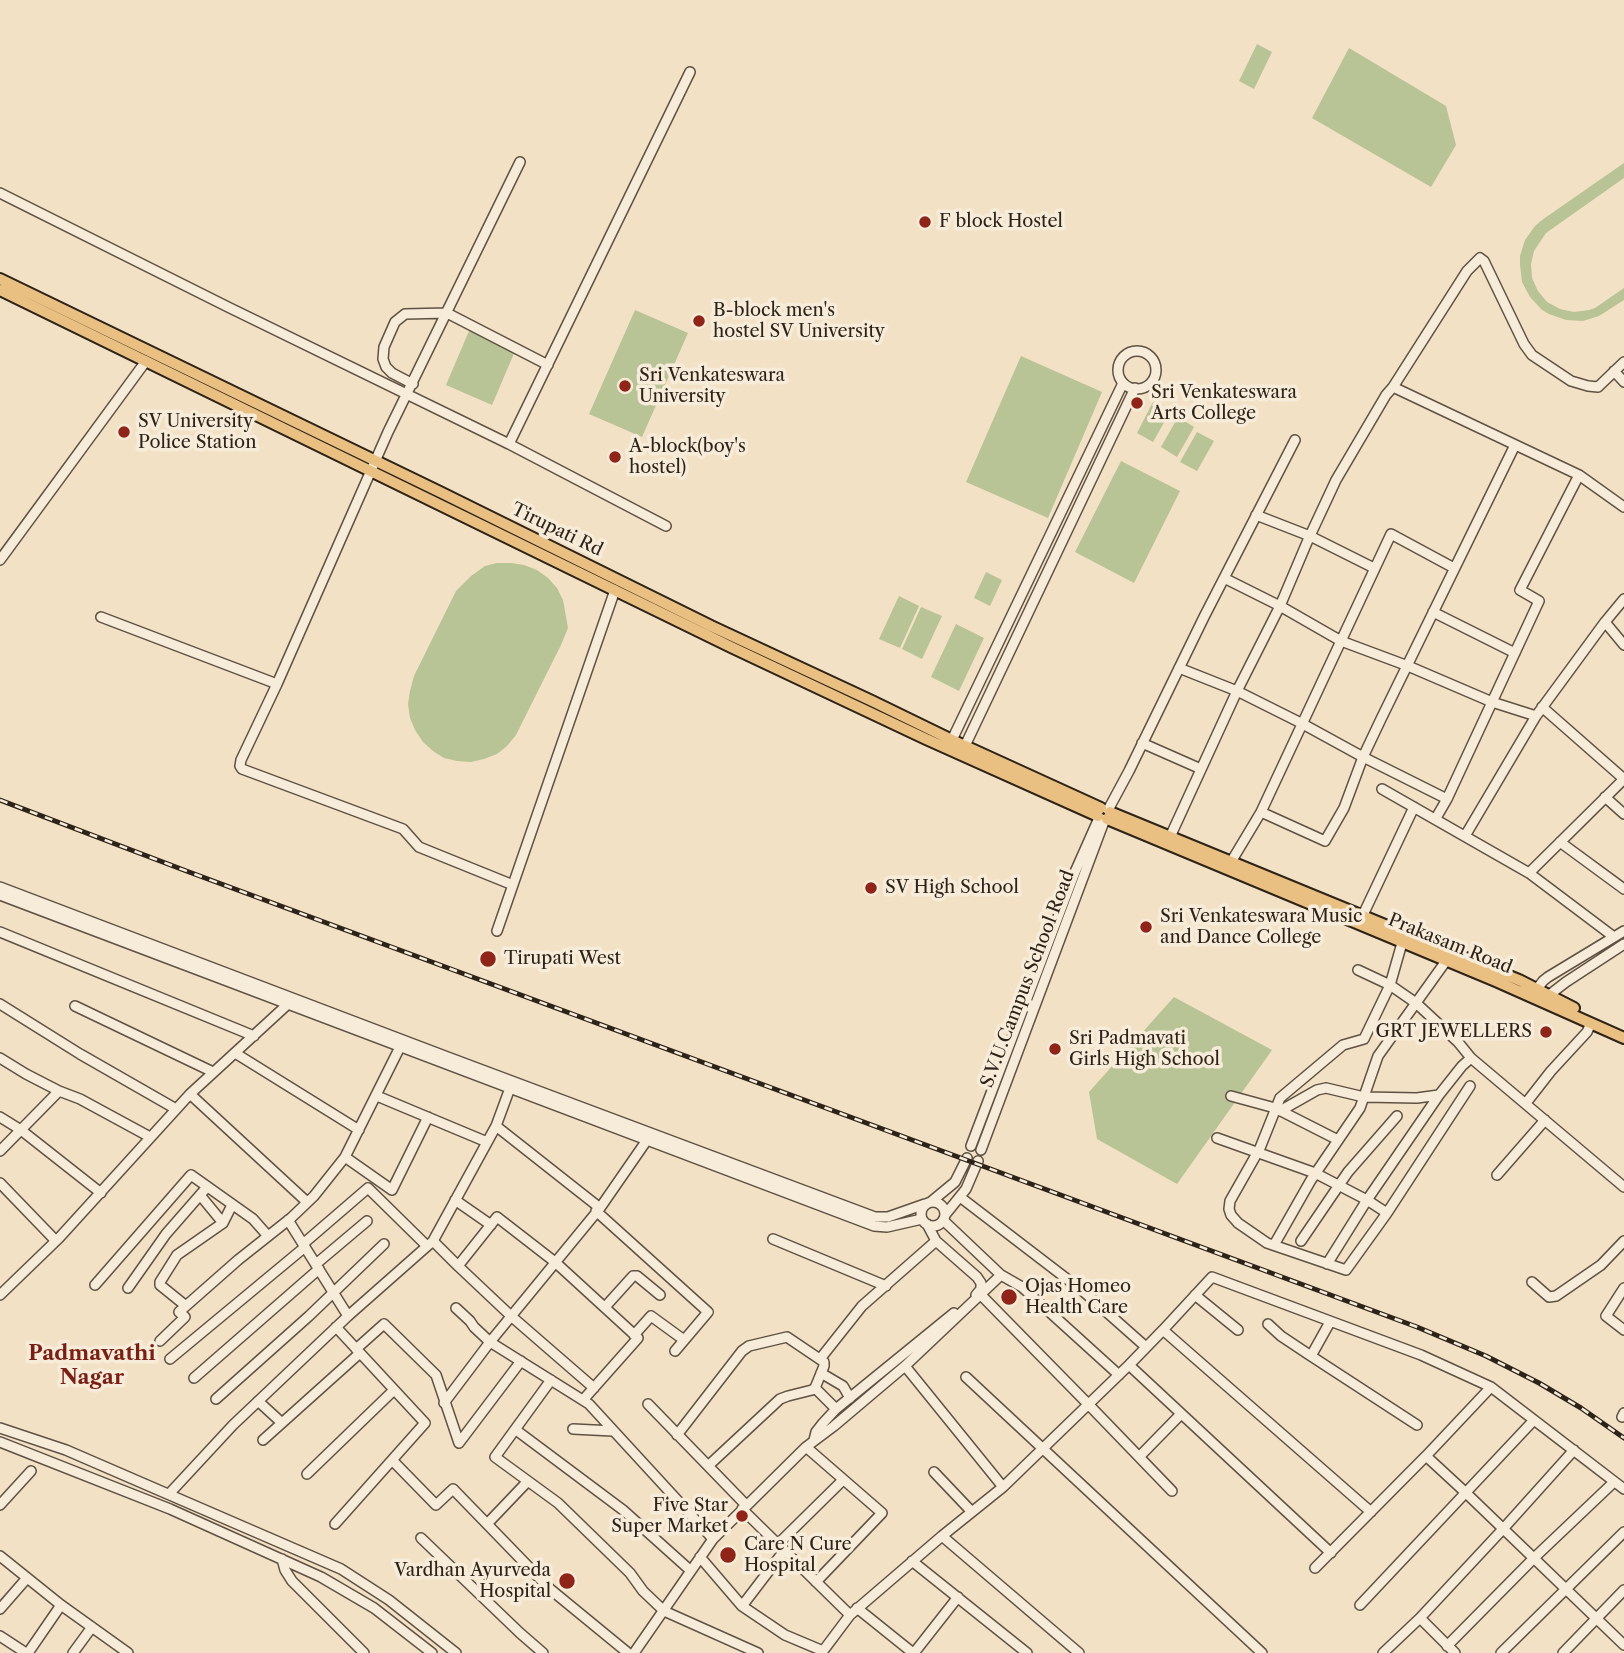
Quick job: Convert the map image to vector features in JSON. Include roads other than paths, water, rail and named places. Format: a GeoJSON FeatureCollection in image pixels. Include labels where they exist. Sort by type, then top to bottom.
{"type":"FeatureCollection","features":[{"type":"Feature","properties":{"kind":"main road","name":"Tirupati Rd"},"geometry":{"type":"LineString","coordinates":[[0,279],[148,356],[713,632],[1104,814]]}},
{"type":"Feature","properties":{"kind":"main road","name":"Tirupati Rd"},"geometry":{"type":"LineString","coordinates":[[0,290],[148,356]]}},
{"type":"Feature","properties":{"kind":"main road","name":"Tirupati Rd"},"geometry":{"type":"LineString","coordinates":[[373,465],[615,590],[713,632]]}},
{"type":"Feature","properties":{"kind":"main road","name":"Tirupati Rd"},"geometry":{"type":"LineString","coordinates":[[963,750],[1083,810],[1104,814]]}},
{"type":"Feature","properties":{"kind":"main road","name":"Prakasam Road"},"geometry":{"type":"LineString","coordinates":[[1104,814],[1231,862],[1624,1032]]}},
{"type":"Feature","properties":{"kind":"main road","name":"Prakasam Road"},"geometry":{"type":"LineString","coordinates":[[1104,814],[1402,943],[1535,993]]}},
{"type":"Feature","properties":{"kind":"main road","name":"Prakasam Road"},"geometry":{"type":"LineString","coordinates":[[1548,999],[1624,1038]]}},
{"type":"Feature","properties":{"kind":"street"},"geometry":{"type":"LineString","coordinates":[[509,444],[690,72]]}},
{"type":"Feature","properties":{"kind":"street"},"geometry":{"type":"LineString","coordinates":[[513,884],[419,847],[403,829],[240,766],[373,465],[520,162]]}},
{"type":"Feature","properties":{"kind":"street"},"geometry":{"type":"LineString","coordinates":[[0,193],[509,444],[666,526]]}},
{"type":"Feature","properties":{"kind":"street"},"geometry":{"type":"LineString","coordinates":[[1170,837],[1237,691],[1280,606],[1336,480],[1385,395],[1393,387],[1467,271],[1479,258],[1485,261],[1524,344],[1532,355],[1571,381],[1598,387],[1624,362]]}},
{"type":"Feature","properties":{"kind":"street"},"geometry":{"type":"LineString","coordinates":[[413,384],[392,373],[383,359],[384,347],[396,322],[405,314],[447,313],[548,365]]}},
{"type":"Feature","properties":{"kind":"street"},"geometry":{"type":"LineString","coordinates":[[1138,351],[1153,359],[1156,373],[1148,385],[1135,388],[1124,383],[1119,371],[1122,358],[1138,351]]}},
{"type":"Feature","properties":{"kind":"street"},"geometry":{"type":"LineString","coordinates":[[0,559],[148,356]]}},
{"type":"Feature","properties":{"kind":"street"},"geometry":{"type":"LineString","coordinates":[[1615,372],[1624,382]]}},
{"type":"Feature","properties":{"kind":"street"},"geometry":{"type":"LineString","coordinates":[[949,744],[1124,383]]}},
{"type":"Feature","properties":{"kind":"street"},"geometry":{"type":"LineString","coordinates":[[1393,387],[1579,475],[1622,505]]}},
{"type":"Feature","properties":{"kind":"street"},"geometry":{"type":"LineString","coordinates":[[963,750],[1135,388]]}},
{"type":"Feature","properties":{"kind":"street"},"geometry":{"type":"LineString","coordinates":[[1104,814],[1295,440]]}},
{"type":"Feature","properties":{"kind":"street"},"geometry":{"type":"LineString","coordinates":[[1261,812],[1325,841],[1344,808],[1363,757],[1516,445]]}},
{"type":"Feature","properties":{"kind":"street"},"geometry":{"type":"LineString","coordinates":[[1436,818],[1539,601],[1520,590],[1579,475]]}},
{"type":"Feature","properties":{"kind":"street"},"geometry":{"type":"LineString","coordinates":[[1256,516],[1310,536],[1374,568]]}},
{"type":"Feature","properties":{"kind":"street"},"geometry":{"type":"LineString","coordinates":[[1231,862],[1261,812],[1391,534],[1454,568]]}},
{"type":"Feature","properties":{"kind":"street"},"geometry":{"type":"LineString","coordinates":[[1224,578],[1341,641],[1492,702],[1539,711],[1624,779],[1529,873]]}},
{"type":"Feature","properties":{"kind":"street"},"geometry":{"type":"LineString","coordinates":[[497,931],[615,590]]}},
{"type":"Feature","properties":{"kind":"street"},"geometry":{"type":"LineString","coordinates":[[1465,835],[1539,711],[1624,599]]}},
{"type":"Feature","properties":{"kind":"street"},"geometry":{"type":"LineString","coordinates":[[1433,612],[1515,653]]}},
{"type":"Feature","properties":{"kind":"street"},"geometry":{"type":"LineString","coordinates":[[101,617],[277,684]]}},
{"type":"Feature","properties":{"kind":"street"},"geometry":{"type":"LineString","coordinates":[[1605,622],[1624,645]]}},
{"type":"Feature","properties":{"kind":"street"},"geometry":{"type":"LineString","coordinates":[[1179,668],[1237,691],[1447,799]]}},
{"type":"Feature","properties":{"kind":"street"},"geometry":{"type":"LineString","coordinates":[[1142,743],[1201,769]]}},
{"type":"Feature","properties":{"kind":"street"},"geometry":{"type":"LineString","coordinates":[[1382,789],[1529,873],[1614,937]]}},
{"type":"Feature","properties":{"kind":"street"},"geometry":{"type":"LineString","coordinates":[[1605,797],[1624,814]]}},
{"type":"Feature","properties":{"kind":"street"},"geometry":{"type":"LineString","coordinates":[[1362,917],[1414,807]]}},
{"type":"Feature","properties":{"kind":"street"},"geometry":{"type":"LineString","coordinates":[[1083,810],[1092,832]]}},
{"type":"Feature","properties":{"kind":"street","name":"S.V.U.Campus School Road"},"geometry":{"type":"LineString","coordinates":[[971,1146],[1075,872],[1092,832],[1104,814]]}},
{"type":"Feature","properties":{"kind":"street","name":"S.V.U.Campus School Road"},"geometry":{"type":"LineString","coordinates":[[981,1150],[1104,814]]}},
{"type":"Feature","properties":{"kind":"street"},"geometry":{"type":"LineString","coordinates":[[1560,842],[1624,889]]}},
{"type":"Feature","properties":{"kind":"street"},"geometry":{"type":"LineString","coordinates":[[0,887],[875,1217],[888,1217],[929,1203],[942,1205],[944,1217],[1001,1275],[1022,1287],[1118,1375]]}},
{"type":"Feature","properties":{"kind":"street"},"geometry":{"type":"LineString","coordinates":[[0,895],[874,1226],[925,1222],[934,1226],[966,1189],[978,1161]]}},
{"type":"Feature","properties":{"kind":"street"},"geometry":{"type":"LineString","coordinates":[[1535,993],[1548,977],[1624,931]]}},
{"type":"Feature","properties":{"kind":"street"},"geometry":{"type":"LineString","coordinates":[[0,932],[254,1036]]}},
{"type":"Feature","properties":{"kind":"street"},"geometry":{"type":"LineString","coordinates":[[1402,943],[1390,985],[1364,1039],[1343,1045],[1283,1094],[1278,1110],[1230,1201],[1228,1209],[1231,1215],[1267,1243],[1344,1270],[1348,1269],[1470,1086]]}},
{"type":"Feature","properties":{"kind":"street"},"geometry":{"type":"LineString","coordinates":[[1548,999],[1566,982],[1624,944]]}},
{"type":"Feature","properties":{"kind":"street"},"geometry":{"type":"LineString","coordinates":[[1274,1245],[1315,1173],[1360,1108],[1378,1056],[1446,961]]}},
{"type":"Feature","properties":{"kind":"street"},"geometry":{"type":"LineString","coordinates":[[1358,970],[1390,985],[1416,1003],[1458,1042],[1471,1058],[1624,1187]]}},
{"type":"Feature","properties":{"kind":"street"},"geometry":{"type":"LineString","coordinates":[[0,1004],[176,1109]]}},
{"type":"Feature","properties":{"kind":"street"},"geometry":{"type":"LineString","coordinates":[[1,1291],[56,1241],[190,1094],[288,1004]]}},
{"type":"Feature","properties":{"kind":"street"},"geometry":{"type":"LineString","coordinates":[[75,1006],[213,1072]]}},
{"type":"Feature","properties":{"kind":"street"},"geometry":{"type":"LineString","coordinates":[[1526,1103],[1587,1032],[1591,1023]]}},
{"type":"Feature","properties":{"kind":"street"},"geometry":{"type":"LineString","coordinates":[[160,1341],[185,1318],[179,1312],[288,1220],[345,1157],[400,1047]]}},
{"type":"Feature","properties":{"kind":"street"},"geometry":{"type":"LineString","coordinates":[[235,1053],[359,1130]]}},
{"type":"Feature","properties":{"kind":"street"},"geometry":{"type":"LineString","coordinates":[[0,1058],[59,1091],[80,1098],[150,1138]]}},
{"type":"Feature","properties":{"kind":"street"},"geometry":{"type":"LineString","coordinates":[[1327,1264],[1439,1095],[1471,1058]]}},
{"type":"Feature","properties":{"kind":"street"},"geometry":{"type":"LineString","coordinates":[[169,1494],[233,1425],[430,1243],[488,1142],[510,1088]]}},
{"type":"Feature","properties":{"kind":"street"},"geometry":{"type":"LineString","coordinates":[[1278,1110],[1326,1088],[1364,1097],[1417,1098],[1439,1095]]}},
{"type":"Feature","properties":{"kind":"street"},"geometry":{"type":"LineString","coordinates":[[0,1151],[59,1091]]}},
{"type":"Feature","properties":{"kind":"street"},"geometry":{"type":"LineString","coordinates":[[190,1094],[307,1202]]}},
{"type":"Feature","properties":{"kind":"street"},"geometry":{"type":"LineString","coordinates":[[377,1096],[488,1142]]}},
{"type":"Feature","properties":{"kind":"street"},"geometry":{"type":"LineString","coordinates":[[1231,1096],[1278,1110],[1338,1140]]}},
{"type":"Feature","properties":{"kind":"street"},"geometry":{"type":"LineString","coordinates":[[1301,1241],[1348,1172],[1397,1116]]}},
{"type":"Feature","properties":{"kind":"street"},"geometry":{"type":"LineString","coordinates":[[0,1117],[101,1192]]}},
{"type":"Feature","properties":{"kind":"street"},"geometry":{"type":"LineString","coordinates":[[345,1157],[393,1190],[428,1117]]}},
{"type":"Feature","properties":{"kind":"street"},"geometry":{"type":"LineString","coordinates":[[1497,1174],[1545,1120]]}},
{"type":"Feature","properties":{"kind":"street"},"geometry":{"type":"LineString","coordinates":[[496,1126],[598,1209],[708,1312],[675,1351]]}},
{"type":"Feature","properties":{"kind":"street"},"geometry":{"type":"LineString","coordinates":[[1217,1138],[1315,1173],[1387,1213]]}},
{"type":"Feature","properties":{"kind":"street"},"geometry":{"type":"LineString","coordinates":[[444,1403],[598,1209],[647,1140]]}},
{"type":"Feature","properties":{"kind":"street"},"geometry":{"type":"LineString","coordinates":[[814,1440],[816,1432],[836,1409],[981,1289],[977,1277],[936,1241],[921,1211],[955,1182],[967,1157]]}},
{"type":"Feature","properties":{"kind":"street"},"geometry":{"type":"LineString","coordinates":[[95,1286],[191,1175],[253,1219],[268,1236]]}},
{"type":"Feature","properties":{"kind":"street"},"geometry":{"type":"LineString","coordinates":[[0,1184],[56,1241]]}},
{"type":"Feature","properties":{"kind":"street"},"geometry":{"type":"LineString","coordinates":[[128,1288],[166,1234],[207,1187]]}},
{"type":"Feature","properties":{"kind":"street"},"geometry":{"type":"LineString","coordinates":[[170,1359],[368,1188],[594,1388]]}},
{"type":"Feature","properties":{"kind":"street"},"geometry":{"type":"LineString","coordinates":[[200,1195],[223,1223]]}},
{"type":"Feature","properties":{"kind":"street"},"geometry":{"type":"LineString","coordinates":[[960,1197],[1084,1292],[1146,1347]]}},
{"type":"Feature","properties":{"kind":"street"},"geometry":{"type":"LineString","coordinates":[[455,1200],[491,1225]]}},
{"type":"Feature","properties":{"kind":"street"},"geometry":{"type":"LineString","coordinates":[[186,1306],[160,1285],[160,1282],[180,1253],[223,1223],[232,1205]]}},
{"type":"Feature","properties":{"kind":"street"},"geometry":{"type":"LineString","coordinates":[[458,1266],[497,1217],[555,1262],[638,1338],[583,1400]]}},
{"type":"Feature","properties":{"kind":"street"},"geometry":{"type":"LineString","coordinates":[[288,1220],[348,1316]]}},
{"type":"Feature","properties":{"kind":"street"},"geometry":{"type":"LineString","coordinates":[[194,1378],[367,1221]]}},
{"type":"Feature","properties":{"kind":"street"},"geometry":{"type":"LineString","coordinates":[[773,1239],[886,1286]]}},
{"type":"Feature","properties":{"kind":"street"},"geometry":{"type":"LineString","coordinates":[[820,1359],[862,1306],[936,1241]]}},
{"type":"Feature","properties":{"kind":"street"},"geometry":{"type":"LineString","coordinates":[[1532,1282],[1549,1297],[1556,1296],[1601,1265],[1624,1241]]}},
{"type":"Feature","properties":{"kind":"street"},"geometry":{"type":"LineString","coordinates":[[216,1399],[384,1244]]}},
{"type":"Feature","properties":{"kind":"street"},"geometry":{"type":"LineString","coordinates":[[634,1653],[713,1539],[744,1507],[806,1447],[905,1366],[1001,1275]]}},
{"type":"Feature","properties":{"kind":"street"},"geometry":{"type":"LineString","coordinates":[[605,1307],[633,1276],[660,1296]]}},
{"type":"Feature","properties":{"kind":"street"},"geometry":{"type":"LineString","coordinates":[[700,1557],[742,1606],[785,1635],[825,1652],[854,1612],[1003,1487],[1129,1366],[1210,1279],[1215,1278],[1421,1355],[1490,1387],[1624,1489]]}},
{"type":"Feature","properties":{"kind":"street"},"geometry":{"type":"LineString","coordinates":[[1624,1288],[1606,1317],[1624,1330]]}},
{"type":"Feature","properties":{"kind":"street"},"geometry":{"type":"LineString","coordinates":[[1195,1295],[1238,1330]]}},
{"type":"Feature","properties":{"kind":"street"},"geometry":{"type":"LineString","coordinates":[[981,1296],[1171,1491]]}},
{"type":"Feature","properties":{"kind":"street"},"geometry":{"type":"LineString","coordinates":[[456,1308],[490,1342],[589,1404],[713,1539]]}},
{"type":"Feature","properties":{"kind":"street"},"geometry":{"type":"LineString","coordinates":[[634,1335],[651,1316],[684,1340]]}},
{"type":"Feature","properties":{"kind":"street"},"geometry":{"type":"LineString","coordinates":[[1311,1356],[1330,1322]]}},
{"type":"Feature","properties":{"kind":"street"},"geometry":{"type":"LineString","coordinates":[[263,1440],[384,1324],[436,1375],[458,1443],[521,1361]]}},
{"type":"Feature","properties":{"kind":"street"},"geometry":{"type":"LineString","coordinates":[[1268,1324],[1281,1336],[1417,1425]]}},
{"type":"Feature","properties":{"kind":"street"},"geometry":{"type":"LineString","coordinates":[[335,1524],[425,1423],[336,1327]]}},
{"type":"Feature","properties":{"kind":"street"},"geometry":{"type":"LineString","coordinates":[[1163,1330],[1371,1512]]}},
{"type":"Feature","properties":{"kind":"street"},"geometry":{"type":"LineString","coordinates":[[677,1434],[742,1351],[749,1346],[787,1337],[820,1359],[824,1364],[815,1388],[780,1399],[708,1466]]}},
{"type":"Feature","properties":{"kind":"street"},"geometry":{"type":"LineString","coordinates":[[905,1366],[1003,1487]]}},
{"type":"Feature","properties":{"kind":"street"},"geometry":{"type":"LineString","coordinates":[[1129,1366],[1331,1553]]}},
{"type":"Feature","properties":{"kind":"street"},"geometry":{"type":"LineString","coordinates":[[821,1373],[843,1386],[850,1398]]}},
{"type":"Feature","properties":{"kind":"street"},"geometry":{"type":"LineString","coordinates":[[966,1377],[1262,1653]]}},
{"type":"Feature","properties":{"kind":"street"},"geometry":{"type":"LineString","coordinates":[[551,1380],[495,1457],[558,1503],[630,1573],[643,1591],[664,1611],[758,1653]]}},
{"type":"Feature","properties":{"kind":"street"},"geometry":{"type":"LineString","coordinates":[[1315,1568],[1490,1387]]}},
{"type":"Feature","properties":{"kind":"street"},"geometry":{"type":"LineString","coordinates":[[815,1388],[836,1409]]}},
{"type":"Feature","properties":{"kind":"street"},"geometry":{"type":"LineString","coordinates":[[307,1474],[394,1390]]}},
{"type":"Feature","properties":{"kind":"street"},"geometry":{"type":"LineString","coordinates":[[258,1401],[282,1423]]}},
{"type":"Feature","properties":{"kind":"street"},"geometry":{"type":"LineString","coordinates":[[648,1404],[708,1466],[780,1548],[816,1582],[913,1653],[958,1597]]}},
{"type":"Feature","properties":{"kind":"street"},"geometry":{"type":"LineString","coordinates":[[1139,1457],[1181,1414]]}},
{"type":"Feature","properties":{"kind":"street"},"geometry":{"type":"LineString","coordinates":[[1360,1605],[1534,1420]]}},
{"type":"Feature","properties":{"kind":"street"},"geometry":{"type":"LineString","coordinates":[[0,1429],[66,1450],[341,1569],[389,1600],[456,1653]]}},
{"type":"Feature","properties":{"kind":"street"},"geometry":{"type":"LineString","coordinates":[[573,1429],[613,1431]]}},
{"type":"Feature","properties":{"kind":"street"},"geometry":{"type":"LineString","coordinates":[[516,1430],[623,1510],[691,1571]]}},
{"type":"Feature","properties":{"kind":"street"},"geometry":{"type":"LineString","coordinates":[[0,1442],[170,1509],[321,1577],[374,1608],[432,1653]]}},
{"type":"Feature","properties":{"kind":"street"},"geometry":{"type":"LineString","coordinates":[[806,1447],[882,1513],[816,1582]]}},
{"type":"Feature","properties":{"kind":"street"},"geometry":{"type":"LineString","coordinates":[[1383,1653],[1503,1530],[1574,1450]]}},
{"type":"Feature","properties":{"kind":"street"},"geometry":{"type":"LineString","coordinates":[[1426,1455],[1624,1645]]}},
{"type":"Feature","properties":{"kind":"street"},"geometry":{"type":"LineString","coordinates":[[392,1460],[436,1505],[453,1489],[550,1589],[628,1653]]}},
{"type":"Feature","properties":{"kind":"street"},"geometry":{"type":"LineString","coordinates":[[0,1505],[31,1471]]}},
{"type":"Feature","properties":{"kind":"street"},"geometry":{"type":"LineString","coordinates":[[934,1472],[972,1512]]}},
{"type":"Feature","properties":{"kind":"street"},"geometry":{"type":"LineString","coordinates":[[742,1606],[780,1548],[843,1480]]}},
{"type":"Feature","properties":{"kind":"street"},"geometry":{"type":"LineString","coordinates":[[487,1524],[527,1481]]}},
{"type":"Feature","properties":{"kind":"street"},"geometry":{"type":"LineString","coordinates":[[1447,1646],[1534,1558],[1615,1482]]}},
{"type":"Feature","properties":{"kind":"street"},"geometry":{"type":"LineString","coordinates":[[1501,1653],[1624,1532]]}},
{"type":"Feature","properties":{"kind":"street"},"geometry":{"type":"LineString","coordinates":[[942,1536],[1079,1653]]}},
{"type":"Feature","properties":{"kind":"street"},"geometry":{"type":"LineString","coordinates":[[421,1538],[543,1653]]}},
{"type":"Feature","properties":{"kind":"street"},"geometry":{"type":"LineString","coordinates":[[0,1556],[61,1605],[128,1653]]}},
{"type":"Feature","properties":{"kind":"street"},"geometry":{"type":"LineString","coordinates":[[282,1559],[292,1581],[364,1653]]}},
{"type":"Feature","properties":{"kind":"street"},"geometry":{"type":"LineString","coordinates":[[912,1561],[1027,1653]]}},
{"type":"Feature","properties":{"kind":"street"},"geometry":{"type":"LineString","coordinates":[[0,1609],[27,1578]]}},
{"type":"Feature","properties":{"kind":"street"},"geometry":{"type":"LineString","coordinates":[[1563,1653],[1624,1590]]}},
{"type":"Feature","properties":{"kind":"street"},"geometry":{"type":"LineString","coordinates":[[0,1636],[27,1653],[61,1605]]}},
{"type":"Feature","properties":{"kind":"street"},"geometry":{"type":"LineString","coordinates":[[1420,1618],[1455,1653]]}},
{"type":"Feature","properties":{"kind":"street"},"geometry":{"type":"LineString","coordinates":[[74,1653],[92,1627]]}},
{"type":"Feature","properties":{"kind":"railway"},"geometry":{"type":"LineString","coordinates":[[0,800],[1417,1327],[1486,1356],[1539,1383],[1624,1438]]}},
{"type":"Feature","properties":{"kind":"place","name":"F block Hostel"},"geometry":{"type":"Point","coordinates":[925,222]}},
{"type":"Feature","properties":{"kind":"place","name":"B-block men's hostel SV University"},"geometry":{"type":"Point","coordinates":[699,321]}},
{"type":"Feature","properties":{"kind":"place","name":"Sri Venkateswara University"},"geometry":{"type":"Point","coordinates":[625,386]}},
{"type":"Feature","properties":{"kind":"place","name":"Sri Venkateswara Arts College"},"geometry":{"type":"Point","coordinates":[1137,403]}},
{"type":"Feature","properties":{"kind":"place","name":"SV University Police Station"},"geometry":{"type":"Point","coordinates":[124,432]}},
{"type":"Feature","properties":{"kind":"place","name":"A-block(boy's hostel)"},"geometry":{"type":"Point","coordinates":[615,457]}},
{"type":"Feature","properties":{"kind":"place","name":"SV High School"},"geometry":{"type":"Point","coordinates":[871,888]}},
{"type":"Feature","properties":{"kind":"place","name":"Sri Venkateswara Music and Dance College"},"geometry":{"type":"Point","coordinates":[1146,927]}},
{"type":"Feature","properties":{"kind":"place","name":"Tirupati West"},"geometry":{"type":"Point","coordinates":[488,959]}},
{"type":"Feature","properties":{"kind":"place","name":"GRT JEWELLERS"},"geometry":{"type":"Point","coordinates":[1546,1032]}},
{"type":"Feature","properties":{"kind":"place","name":"Sri Padmavati Girls High School"},"geometry":{"type":"Point","coordinates":[1055,1049]}},
{"type":"Feature","properties":{"kind":"place","name":"Ojas Homeo Health Care"},"geometry":{"type":"Point","coordinates":[1009,1297]}},
{"type":"Feature","properties":{"kind":"place","name":"Five Star Super Market"},"geometry":{"type":"Point","coordinates":[742,1516]}},
{"type":"Feature","properties":{"kind":"place","name":"Care N Cure Hospital"},"geometry":{"type":"Point","coordinates":[728,1555]}},
{"type":"Feature","properties":{"kind":"place","name":"Vardhan Ayurveda Hospital"},"geometry":{"type":"Point","coordinates":[567,1581]}},
{"type":"Feature","properties":{"kind":"district","name":"Padmavathi Nagar"},"geometry":{"type":"Point","coordinates":[92,1366]}}]}
